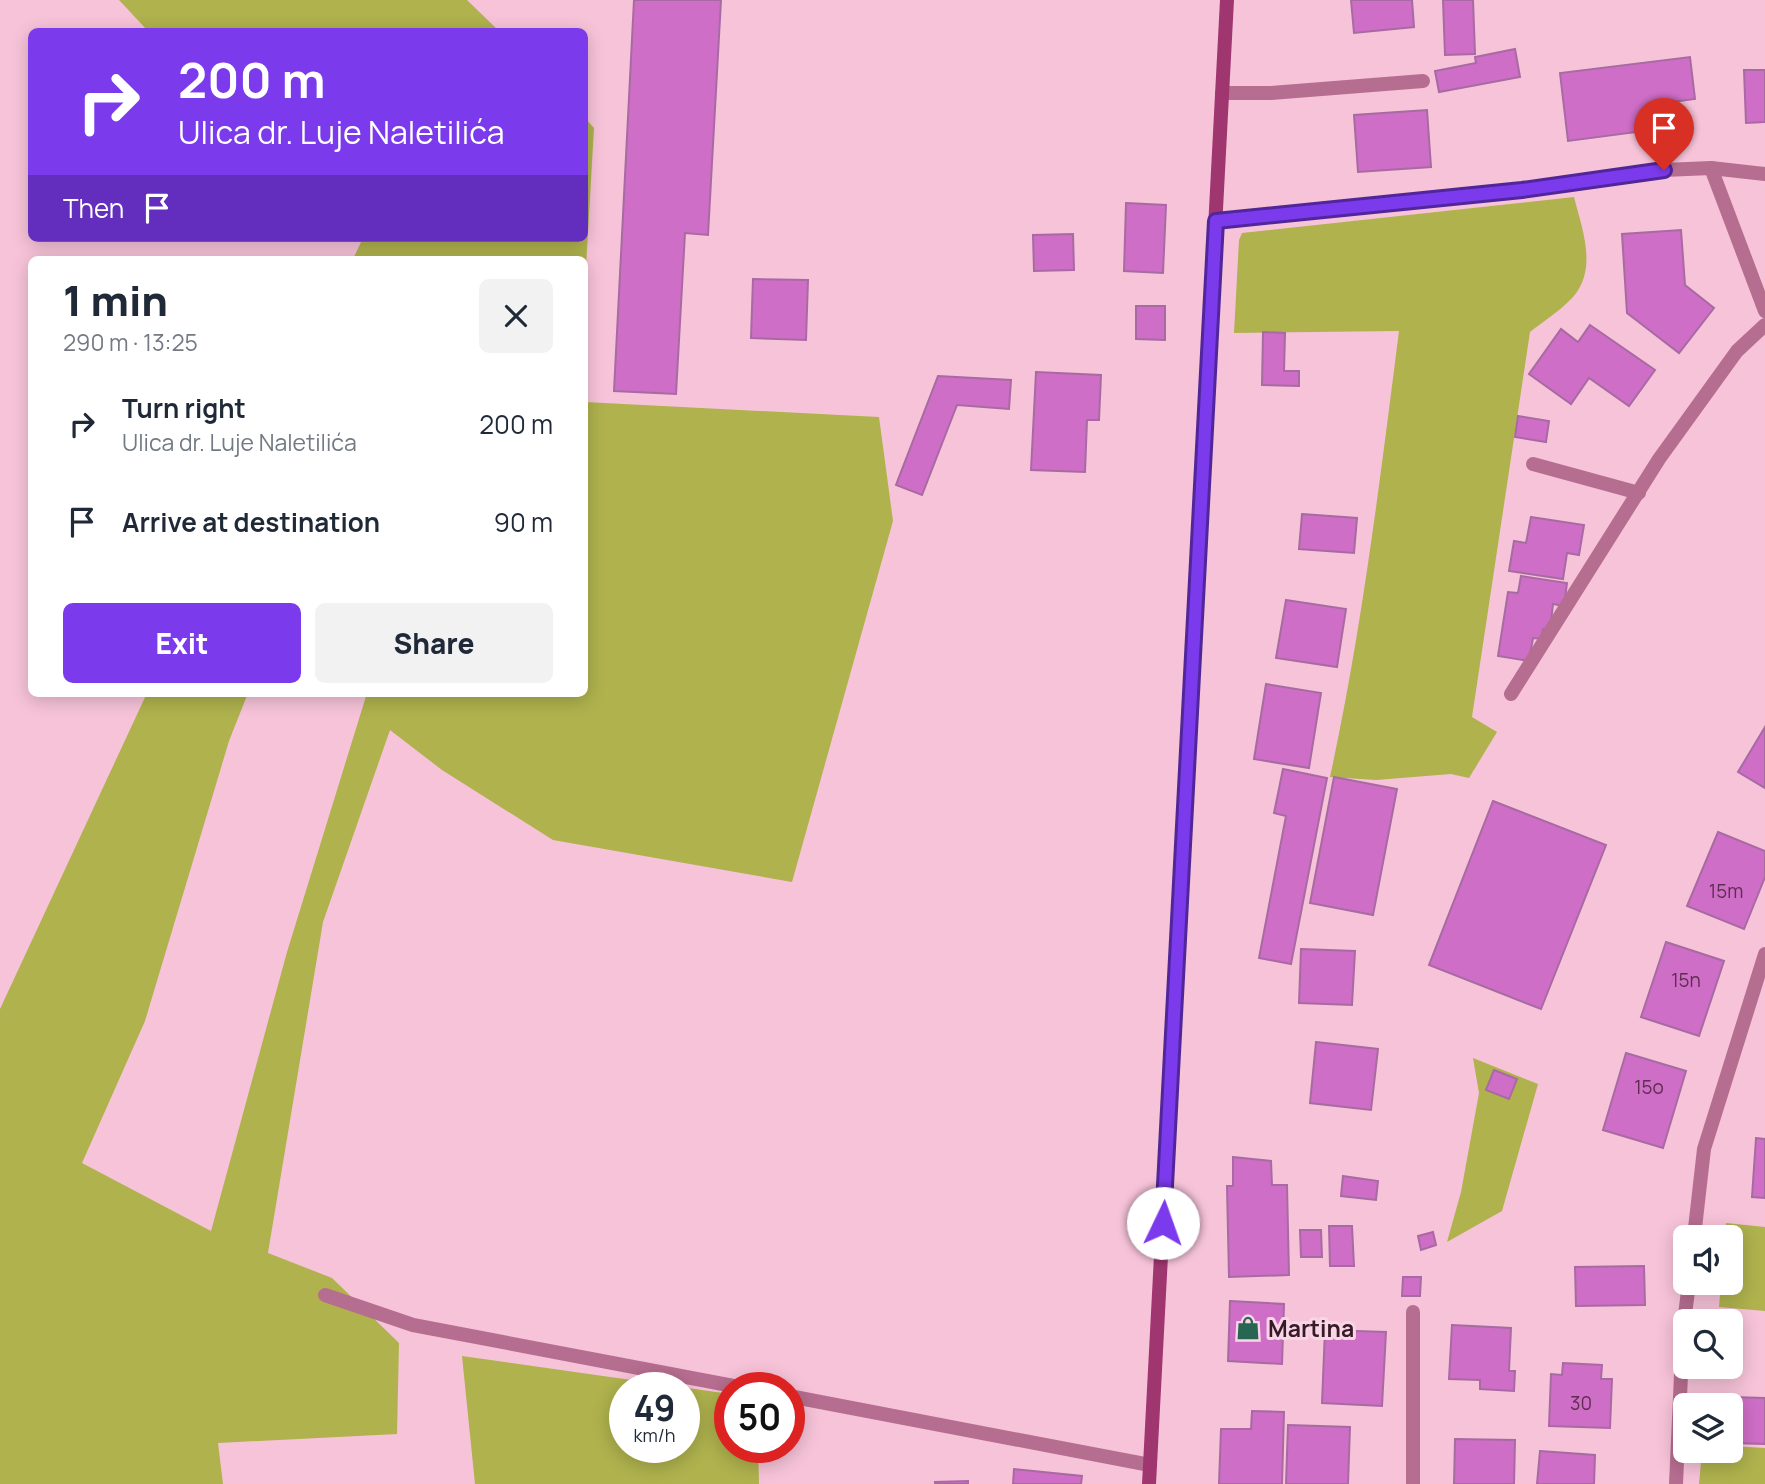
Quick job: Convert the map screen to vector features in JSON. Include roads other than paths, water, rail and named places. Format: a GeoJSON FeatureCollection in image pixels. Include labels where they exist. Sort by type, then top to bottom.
{"type":"FeatureCollection","features":[{"type":"Feature","properties":{"kind":"main road"},"geometry":{"type":"LineString","coordinates":[[1149,1484],[1227,0]]}},
{"type":"Feature","properties":{"kind":"street"},"geometry":{"type":"LineString","coordinates":[[1222,93],[1271,93],[1423,81]]}},
{"type":"Feature","properties":{"kind":"street"},"geometry":{"type":"LineString","coordinates":[[1216,221],[1522,190],[1664,170],[1711,168],[1765,174]]}},
{"type":"Feature","properties":{"kind":"street"},"geometry":{"type":"LineString","coordinates":[[1711,168],[1765,311]]}},
{"type":"Feature","properties":{"kind":"street"},"geometry":{"type":"LineString","coordinates":[[1511,694],[1659,460],[1737,351],[1765,326]]}},
{"type":"Feature","properties":{"kind":"street"},"geometry":{"type":"LineString","coordinates":[[1533,464],[1639,493]]}},
{"type":"Feature","properties":{"kind":"street"},"geometry":{"type":"LineString","coordinates":[[1695,1225],[1704,1149],[1765,954]]}},
{"type":"Feature","properties":{"kind":"street"},"geometry":{"type":"LineString","coordinates":[[325,1295],[413,1325],[714,1382]]}},
{"type":"Feature","properties":{"kind":"street"},"geometry":{"type":"LineString","coordinates":[[1676,1484],[1683,1331],[1688,1295]]}},
{"type":"Feature","properties":{"kind":"street"},"geometry":{"type":"LineString","coordinates":[[1413,1312],[1413,1484]]}},
{"type":"Feature","properties":{"kind":"street"},"geometry":{"type":"LineString","coordinates":[[805,1399],[1150,1465]]}},
{"type":"Feature","properties":{"kind":"place","name":"Martina"},"geometry":{"type":"Point","coordinates":[1248,1328]}}]}
